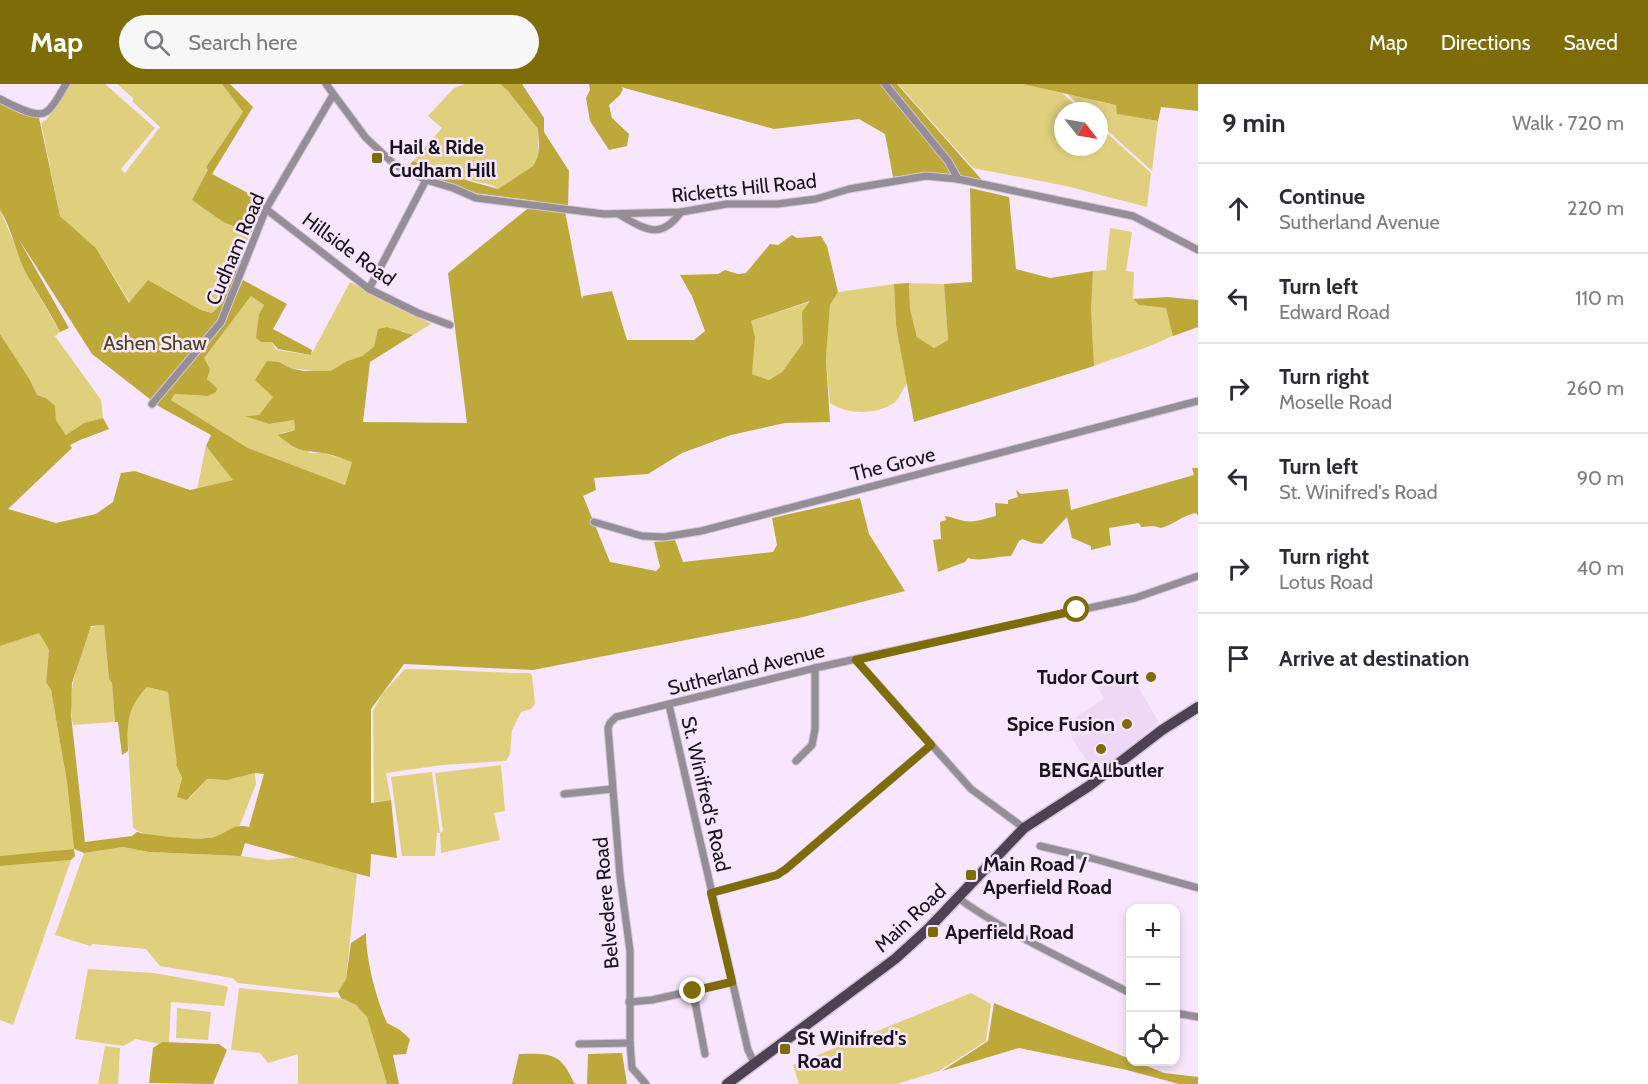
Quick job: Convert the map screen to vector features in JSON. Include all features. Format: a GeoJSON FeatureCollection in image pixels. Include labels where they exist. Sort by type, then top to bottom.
{"type":"FeatureCollection","features":[{"type":"Feature","properties":{"kind":"main road","name":"Main Road"},"geometry":{"type":"LineString","coordinates":[[727,1084],[895,959],[928,929],[1024,828],[1089,786],[1162,730],[1198,707]]}},
{"type":"Feature","properties":{"kind":"street"},"geometry":{"type":"LineString","coordinates":[[0,99],[28,112],[42,114],[47,112],[66,84]]}},
{"type":"Feature","properties":{"kind":"street","name":"Ricketts Hill Road"},"geometry":{"type":"LineString","coordinates":[[326,84],[366,138],[394,164],[426,180],[476,198],[604,214],[681,212],[727,204],[777,204],[816,199],[849,189],[926,176],[958,178],[1133,216],[1198,250]]}},
{"type":"Feature","properties":{"kind":"street"},"geometry":{"type":"LineString","coordinates":[[885,84],[948,160],[958,178]]}},
{"type":"Feature","properties":{"kind":"street","name":"Cudham Road"},"geometry":{"type":"LineString","coordinates":[[152,404],[221,322],[266,209],[333,95]]}},
{"type":"Feature","properties":{"kind":"street"},"geometry":{"type":"LineString","coordinates":[[369,289],[426,180]]}},
{"type":"Feature","properties":{"kind":"street","name":"Hillside Road"},"geometry":{"type":"LineString","coordinates":[[266,209],[369,289],[418,313],[450,324]]}},
{"type":"Feature","properties":{"kind":"street"},"geometry":{"type":"LineString","coordinates":[[617,214],[645,229],[661,230],[672,224],[681,212]]}},
{"type":"Feature","properties":{"kind":"street","name":"The Grove"},"geometry":{"type":"LineString","coordinates":[[594,522],[642,536],[664,537],[700,531],[1198,401]]}},
{"type":"Feature","properties":{"kind":"street","name":"Sutherland Avenue"},"geometry":{"type":"LineString","coordinates":[[616,717],[815,668],[1135,598],[1198,576]]}},
{"type":"Feature","properties":{"kind":"street"},"geometry":{"type":"LineString","coordinates":[[856,660],[971,789],[1024,828]]}},
{"type":"Feature","properties":{"kind":"street"},"geometry":{"type":"LineString","coordinates":[[796,761],[812,745],[815,729],[815,668]]}},
{"type":"Feature","properties":{"kind":"street","name":"St. Winifred's Road"},"geometry":{"type":"LineString","coordinates":[[669,705],[748,1050],[755,1064]]}},
{"type":"Feature","properties":{"kind":"street","name":"Belvedere Road"},"geometry":{"type":"LineString","coordinates":[[616,717],[608,729],[620,876],[630,951],[629,1002],[632,1068],[645,1084]]}},
{"type":"Feature","properties":{"kind":"street"},"geometry":{"type":"LineString","coordinates":[[711,893],[777,875],[786,869],[931,745]]}},
{"type":"Feature","properties":{"kind":"street"},"geometry":{"type":"LineString","coordinates":[[564,794],[612,789]]}},
{"type":"Feature","properties":{"kind":"street"},"geometry":{"type":"LineString","coordinates":[[1040,846],[1198,888]]}},
{"type":"Feature","properties":{"kind":"street"},"geometry":{"type":"LineString","coordinates":[[958,898],[1012,932],[1126,990]]}},
{"type":"Feature","properties":{"kind":"street"},"geometry":{"type":"LineString","coordinates":[[629,1002],[652,1000],[732,982]]}},
{"type":"Feature","properties":{"kind":"street"},"geometry":{"type":"LineString","coordinates":[[693,991],[705,1054]]}},
{"type":"Feature","properties":{"kind":"street"},"geometry":{"type":"LineString","coordinates":[[1180,1014],[1198,1017]]}},
{"type":"Feature","properties":{"kind":"street"},"geometry":{"type":"LineString","coordinates":[[579,1044],[630,1042]]}},
{"type":"Feature","properties":{"kind":"shaded area"},"geometry":{"type":"Polygon","coordinates":[[[71,84],[105,84],[155,128],[121,169],[125,173],[160,127],[117,84],[222,84],[243,112],[206,167],[209,170],[192,200],[223,222],[251,233],[228,273],[222,302],[212,313],[201,310],[148,280],[130,303],[96,248],[60,216],[41,123],[47,119],[71,84]]]}},
{"type":"Feature","properties":{"kind":"shaded area"},"geometry":{"type":"Polygon","coordinates":[[[465,84],[500,84],[538,129],[538,156],[533,166],[498,189],[492,185],[455,177],[413,161],[442,128],[428,116],[454,88],[465,84]]]}},
{"type":"Feature","properties":{"kind":"shaded area"},"geometry":{"type":"Polygon","coordinates":[[[898,84],[1026,84],[1062,93],[1072,102],[1054,102],[1054,156],[1108,156],[1108,134],[1151,173],[1147,207],[1066,186],[973,168],[898,84]]]}},
{"type":"Feature","properties":{"kind":"shaded area"},"geometry":{"type":"Polygon","coordinates":[[[1067,94],[1103,102],[1076,102],[1067,94]]]}},
{"type":"Feature","properties":{"kind":"shaded area"},"geometry":{"type":"Polygon","coordinates":[[[1108,103],[1116,105],[1118,114],[1158,121],[1152,171],[1108,131],[1108,103]]]}},
{"type":"Feature","properties":{"kind":"shaded area"},"geometry":{"type":"Polygon","coordinates":[[[0,210],[32,284],[60,332],[55,336],[101,400],[103,418],[84,423],[66,435],[56,420],[54,406],[46,398],[37,395],[0,334],[0,210]]]}},
{"type":"Feature","properties":{"kind":"shaded area"},"geometry":{"type":"Polygon","coordinates":[[[1110,228],[1132,232],[1126,271],[1134,272],[1133,299],[1139,305],[1166,308],[1174,335],[1094,366],[1091,309],[1089,309],[1093,271],[1106,270],[1110,228]]]}},
{"type":"Feature","properties":{"kind":"shaded area"},"geometry":{"type":"Polygon","coordinates":[[[350,282],[431,324],[413,335],[402,331],[330,373],[290,368],[279,362],[255,380],[274,397],[259,415],[247,416],[269,424],[294,420],[295,430],[282,433],[310,453],[324,453],[352,462],[345,485],[248,448],[171,400],[175,394],[208,396],[217,388],[207,379],[203,358],[251,296],[264,305],[259,314],[261,342],[272,342],[276,350],[311,355],[350,282]]]}},
{"type":"Feature","properties":{"kind":"shaded area"},"geometry":{"type":"Polygon","coordinates":[[[909,283],[944,284],[948,340],[934,348],[917,337],[910,309],[909,283]]]}},
{"type":"Feature","properties":{"kind":"shaded area"},"geometry":{"type":"Polygon","coordinates":[[[894,284],[896,326],[907,383],[894,403],[879,410],[862,412],[837,407],[830,403],[826,359],[830,305],[838,292],[894,284]]]}},
{"type":"Feature","properties":{"kind":"shaded area"},"geometry":{"type":"Polygon","coordinates":[[[812,301],[803,343],[782,372],[769,380],[752,374],[751,321],[812,301]]]}},
{"type":"Feature","properties":{"kind":"shaded area"},"geometry":{"type":"Polygon","coordinates":[[[206,446],[234,480],[197,489],[206,446]]]}},
{"type":"Feature","properties":{"kind":"shaded area"},"geometry":{"type":"Polygon","coordinates":[[[104,625],[115,722],[73,725],[71,699],[78,663],[91,627],[104,625]]]}},
{"type":"Feature","properties":{"kind":"shaded area"},"geometry":{"type":"Polygon","coordinates":[[[39,632],[49,650],[46,681],[51,690],[67,782],[74,849],[0,857],[0,646],[39,632]]]}},
{"type":"Feature","properties":{"kind":"shaded area"},"geometry":{"type":"Polygon","coordinates":[[[405,669],[529,673],[532,675],[535,704],[531,709],[521,712],[512,730],[510,754],[506,761],[442,765],[386,773],[391,800],[374,802],[373,711],[382,694],[405,669]]]}},
{"type":"Feature","properties":{"kind":"shaded area"},"geometry":{"type":"Polygon","coordinates":[[[1111,672],[1119,684],[1131,676],[1159,722],[1096,774],[1071,737],[1082,730],[1074,719],[1104,698],[1093,680],[1111,672]]]}},
{"type":"Feature","properties":{"kind":"shaded area"},"geometry":{"type":"Polygon","coordinates":[[[147,687],[168,692],[178,766],[188,800],[207,779],[227,780],[255,773],[256,784],[240,825],[210,838],[158,836],[147,834],[133,827],[127,725],[134,700],[147,687]]]}},
{"type":"Feature","properties":{"kind":"shaded area"},"geometry":{"type":"Polygon","coordinates":[[[501,765],[505,811],[494,813],[500,840],[441,853],[440,833],[443,831],[435,773],[501,765]]]}},
{"type":"Feature","properties":{"kind":"shaded area"},"geometry":{"type":"Polygon","coordinates":[[[432,772],[440,833],[437,833],[435,856],[402,856],[391,777],[432,772]]]}},
{"type":"Feature","properties":{"kind":"shaded area"},"geometry":{"type":"Polygon","coordinates":[[[123,847],[149,852],[241,856],[268,860],[300,857],[357,873],[346,979],[338,992],[328,993],[238,983],[232,978],[160,966],[146,949],[93,944],[90,946],[55,935],[84,853],[123,847]]]}},
{"type":"Feature","properties":{"kind":"shaded area"},"geometry":{"type":"Polygon","coordinates":[[[71,860],[13,1025],[0,1020],[0,866],[71,860]]]}},
{"type":"Feature","properties":{"kind":"shaded area"},"geometry":{"type":"Polygon","coordinates":[[[88,969],[154,973],[228,987],[224,1006],[171,1002],[169,1042],[159,1044],[136,1039],[123,1046],[75,1039],[88,969]]]}},
{"type":"Feature","properties":{"kind":"shaded area"},"geometry":{"type":"Polygon","coordinates":[[[239,988],[341,998],[356,1005],[367,1017],[387,1084],[298,1084],[298,1054],[268,1063],[260,1053],[231,1050],[239,988]]]}},
{"type":"Feature","properties":{"kind":"shaded area"},"geometry":{"type":"Polygon","coordinates":[[[971,993],[991,1004],[986,1041],[939,1071],[897,1084],[799,1084],[793,1065],[971,993]]]}},
{"type":"Feature","properties":{"kind":"shaded area"},"geometry":{"type":"Polygon","coordinates":[[[177,1008],[211,1012],[208,1040],[176,1038],[177,1008]]]}},
{"type":"Feature","properties":{"kind":"shaded area"},"geometry":{"type":"Polygon","coordinates":[[[105,1046],[120,1048],[118,1084],[98,1084],[105,1046]]]}},
{"type":"Feature","properties":{"kind":"green space"},"geometry":{"type":"Polygon","coordinates":[[[222,84],[230,84],[253,107],[212,174],[265,202],[251,233],[223,222],[192,200],[208,170],[206,167],[243,112],[222,84]]]}},
{"type":"Feature","properties":{"kind":"green space","name":"Ashen Shaw"},"geometry":{"type":"Polygon","coordinates":[[[500,84],[522,84],[544,118],[544,132],[569,171],[568,206],[564,206],[582,299],[583,296],[612,291],[627,340],[694,340],[705,331],[692,296],[680,275],[718,274],[725,270],[738,274],[746,273],[770,244],[778,245],[792,235],[797,238],[821,236],[827,246],[838,292],[830,305],[826,359],[830,422],[785,423],[731,435],[682,453],[648,474],[594,478],[596,490],[583,496],[610,562],[656,571],[660,567],[654,542],[675,540],[683,562],[773,552],[777,545],[772,518],[860,498],[869,534],[905,591],[799,618],[533,670],[404,664],[371,709],[371,803],[391,800],[397,858],[371,854],[370,877],[245,843],[241,856],[149,852],[123,847],[84,853],[74,849],[67,782],[51,690],[46,682],[49,650],[39,633],[0,646],[0,334],[37,395],[46,398],[55,406],[56,420],[66,435],[84,423],[103,418],[109,429],[70,445],[72,448],[8,509],[56,523],[96,514],[113,502],[121,473],[135,471],[190,490],[233,480],[206,446],[211,435],[160,407],[92,354],[18,238],[69,328],[60,332],[23,267],[0,210],[0,99],[38,113],[60,216],[96,248],[129,303],[148,280],[201,310],[212,313],[223,299],[233,263],[240,256],[243,257],[219,319],[214,325],[224,323],[243,280],[287,304],[273,329],[312,350],[311,355],[278,349],[272,342],[261,342],[256,338],[259,314],[264,305],[251,296],[204,358],[210,369],[207,379],[217,388],[216,392],[208,396],[175,394],[171,400],[248,448],[345,485],[352,462],[330,454],[299,449],[278,435],[295,430],[294,420],[269,424],[245,416],[259,415],[273,397],[255,380],[267,361],[279,362],[303,371],[331,371],[347,361],[362,356],[374,347],[378,329],[387,327],[413,335],[370,362],[363,422],[467,423],[448,273],[537,201],[474,193],[407,168],[413,161],[455,177],[498,189],[533,166],[538,156],[538,129],[500,84]],[[810,301],[751,321],[755,337],[752,374],[769,380],[782,372],[803,343],[802,312],[810,301]],[[104,625],[91,626],[72,683],[71,715],[85,842],[132,836],[137,832],[176,838],[207,838],[235,827],[249,827],[264,774],[255,773],[227,780],[207,779],[187,800],[177,797],[182,778],[176,764],[168,692],[147,687],[140,695],[130,716],[128,751],[122,755],[118,722],[115,722],[112,683],[109,679],[104,625]]]}},
{"type":"Feature","properties":{"kind":"green space"},"geometry":{"type":"Polygon","coordinates":[[[589,84],[897,84],[982,180],[954,178],[927,172],[893,177],[885,134],[859,119],[774,129],[621,87],[623,89],[620,95],[609,105],[612,118],[629,134],[627,146],[609,150],[590,121],[586,98],[590,90],[589,84]]]}},
{"type":"Feature","properties":{"kind":"green space"},"geometry":{"type":"Polygon","coordinates":[[[1023,84],[1198,84],[1198,111],[1161,107],[1158,121],[1117,114],[1116,105],[1023,84]]]}},
{"type":"Feature","properties":{"kind":"green space"},"geometry":{"type":"Polygon","coordinates":[[[970,188],[1009,197],[1016,269],[1050,278],[1093,271],[1091,308],[1094,366],[914,422],[896,326],[894,284],[909,283],[910,309],[917,337],[934,348],[948,340],[944,284],[972,282],[970,188]]]}},
{"type":"Feature","properties":{"kind":"green space"},"geometry":{"type":"Polygon","coordinates":[[[1167,297],[1198,300],[1198,327],[1173,336],[1166,308],[1139,305],[1133,299],[1167,297]]]}},
{"type":"Feature","properties":{"kind":"green space"},"geometry":{"type":"Polygon","coordinates":[[[1192,468],[1198,468],[1198,516],[1196,513],[1191,514],[1161,528],[1141,527],[1139,523],[1109,528],[1111,545],[1091,550],[1091,546],[1072,538],[1067,517],[1042,544],[1022,539],[1011,556],[968,558],[965,562],[938,572],[933,540],[941,539],[940,522],[946,520],[945,516],[962,521],[977,521],[996,516],[995,503],[1008,504],[1008,500],[1018,497],[1016,490],[1021,494],[1068,489],[1071,510],[1194,475],[1192,468]]]}},
{"type":"Feature","properties":{"kind":"green space"},"geometry":{"type":"Polygon","coordinates":[[[74,849],[75,856],[71,860],[0,866],[0,856],[74,849]]]}},
{"type":"Feature","properties":{"kind":"green space"},"geometry":{"type":"Polygon","coordinates":[[[366,933],[372,979],[387,1023],[410,1039],[406,1054],[393,1055],[399,1084],[387,1084],[367,1017],[356,1005],[341,998],[338,992],[346,979],[351,943],[366,933]]]}},
{"type":"Feature","properties":{"kind":"green space"},"geometry":{"type":"Polygon","coordinates":[[[994,1003],[1126,1057],[1126,1066],[1147,1066],[1164,1073],[1198,1077],[1198,1084],[1179,1084],[1127,1070],[1019,1048],[942,1071],[988,1041],[994,1003]]]}},
{"type":"Feature","properties":{"kind":"green space"},"geometry":{"type":"Polygon","coordinates":[[[162,1042],[219,1044],[227,1050],[213,1084],[149,1083],[153,1048],[162,1042]]]}},
{"type":"Feature","properties":{"kind":"green space"},"geometry":{"type":"Polygon","coordinates":[[[622,1053],[627,1084],[587,1084],[588,1054],[622,1053]]]}},
{"type":"Feature","properties":{"kind":"green space"},"geometry":{"type":"Polygon","coordinates":[[[519,1054],[553,1056],[564,1065],[574,1083],[577,1084],[512,1084],[519,1054]]]}},
{"type":"Feature","properties":{"kind":"place","name":"Hail & Ride Cudham Hill"},"geometry":{"type":"Point","coordinates":[377,158]}},
{"type":"Feature","properties":{"kind":"place","name":"Tudor Court"},"geometry":{"type":"Point","coordinates":[1151,677]}},
{"type":"Feature","properties":{"kind":"place","name":"Spice Fusion"},"geometry":{"type":"Point","coordinates":[1127,724]}},
{"type":"Feature","properties":{"kind":"place","name":"BENGALbutler"},"geometry":{"type":"Point","coordinates":[1101,749]}},
{"type":"Feature","properties":{"kind":"place","name":"Main Road / Aperfield Road"},"geometry":{"type":"Point","coordinates":[971,875]}},
{"type":"Feature","properties":{"kind":"place","name":"Aperfield Road"},"geometry":{"type":"Point","coordinates":[933,932]}},
{"type":"Feature","properties":{"kind":"place","name":"St Winifred's Road"},"geometry":{"type":"Point","coordinates":[785,1049]}},
{"type":"Feature","properties":{"kind":"route"},"geometry":{"type":"LineString","coordinates":[[693,991],[732,982],[711,893],[777,875],[786,869],[931,745],[856,660],[1077,610]]}}]}
